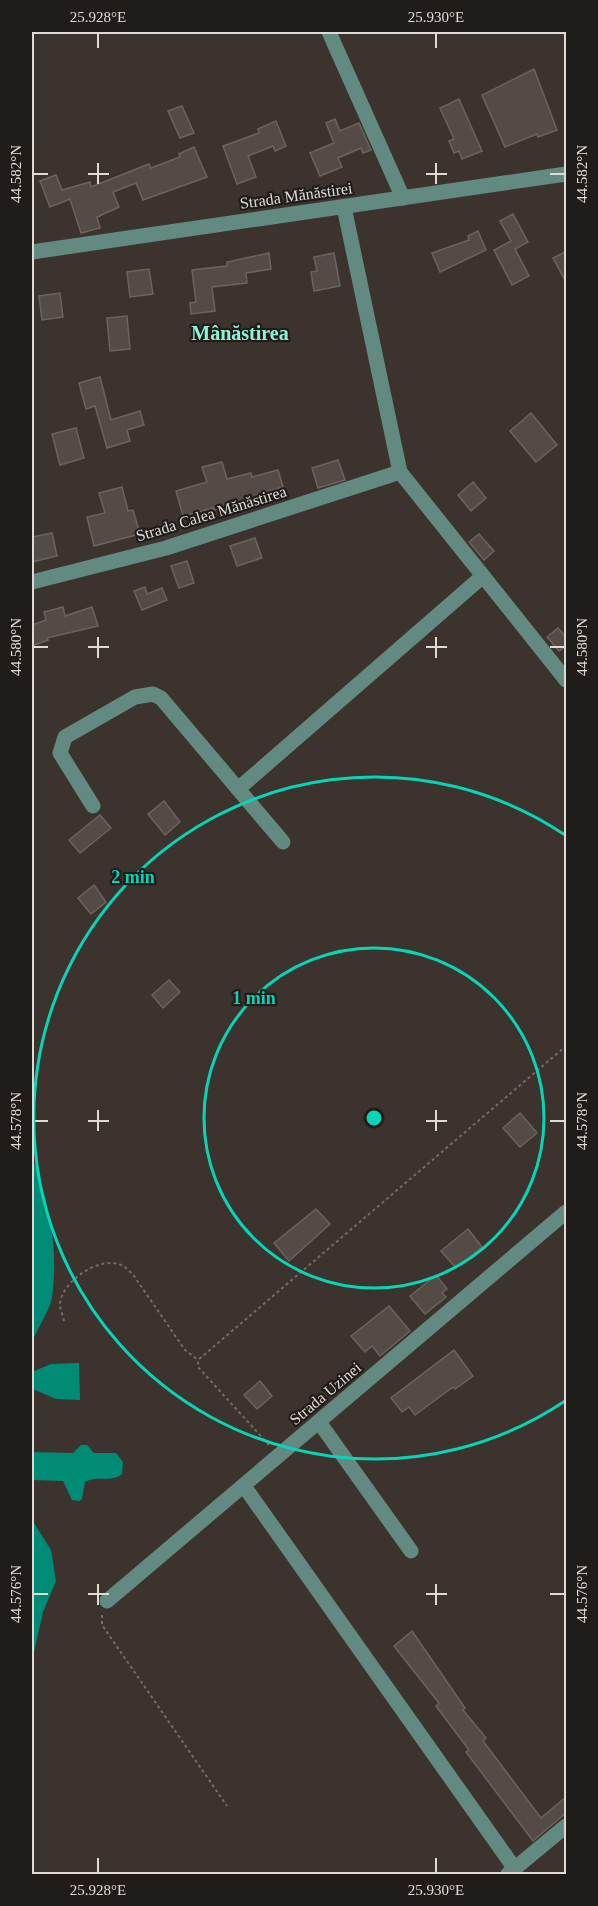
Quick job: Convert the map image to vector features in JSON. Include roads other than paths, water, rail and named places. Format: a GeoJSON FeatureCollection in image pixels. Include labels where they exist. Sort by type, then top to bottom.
{"type":"FeatureCollection","features":[{"type":"Feature","properties":{"kind":"street"},"geometry":{"type":"LineString","coordinates":[[329,32],[403,198]]}},
{"type":"Feature","properties":{"kind":"street","name":"Strada Mănăstirei"},"geometry":{"type":"LineString","coordinates":[[32,252],[567,174]]}},
{"type":"Feature","properties":{"kind":"street"},"geometry":{"type":"LineString","coordinates":[[344,207],[400,472],[567,680]]}},
{"type":"Feature","properties":{"kind":"street","name":"Strada Calea Mănăstirea"},"geometry":{"type":"LineString","coordinates":[[32,582],[166,548],[400,472]]}},
{"type":"Feature","properties":{"kind":"street"},"geometry":{"type":"LineString","coordinates":[[238,789],[483,576]]}},
{"type":"Feature","properties":{"kind":"street"},"geometry":{"type":"LineString","coordinates":[[93,806],[63,759],[60,753],[61,742],[65,737],[144,694],[161,698],[283,842]]}},
{"type":"Feature","properties":{"kind":"street","name":"Strada Uzinei"},"geometry":{"type":"LineString","coordinates":[[107,1601],[318,1422],[565,1218]]}},
{"type":"Feature","properties":{"kind":"street"},"geometry":{"type":"LineString","coordinates":[[318,1422],[411,1551]]}},
{"type":"Feature","properties":{"kind":"street"},"geometry":{"type":"LineString","coordinates":[[244,1486],[511,1872],[567,1826]]}},
{"type":"Feature","properties":{"kind":"district","name":"Mânăstirea"},"geometry":{"type":"Point","coordinates":[240,333]}}]}
